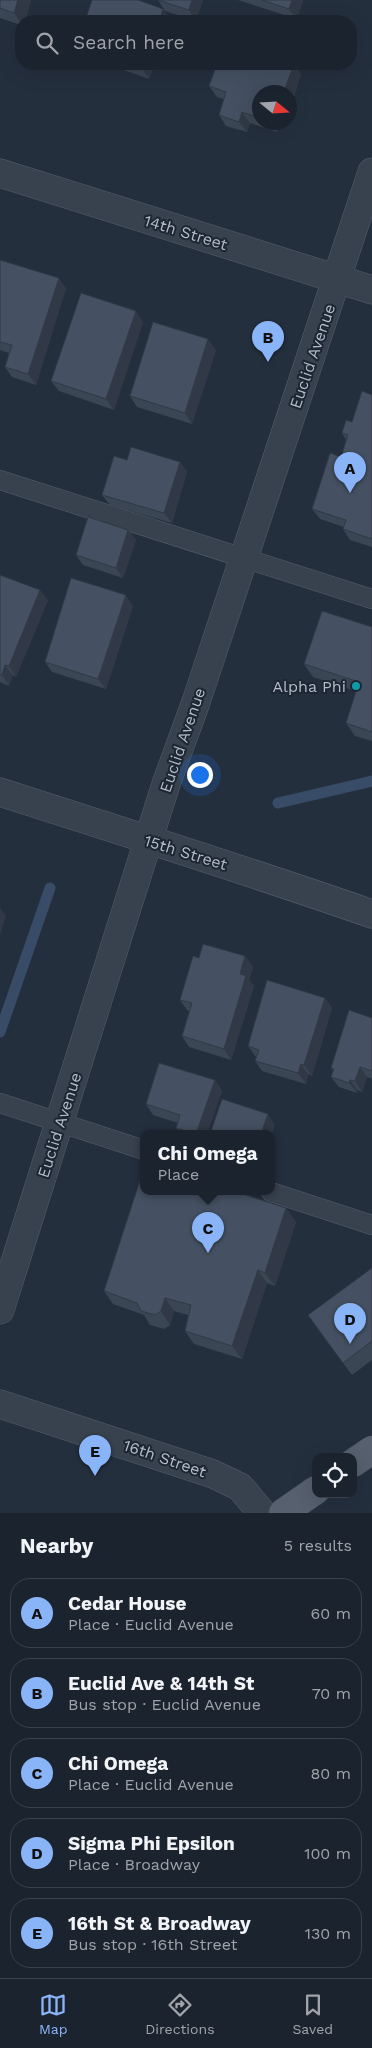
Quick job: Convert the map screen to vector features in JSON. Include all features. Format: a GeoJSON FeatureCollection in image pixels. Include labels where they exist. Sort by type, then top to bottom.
{"type":"FeatureCollection","features":[{"type":"Feature","properties":{"kind":"main road"},"geometry":{"type":"LineString","coordinates":[[357,1460],[372,1450]]}},
{"type":"Feature","properties":{"kind":"main road"},"geometry":{"type":"LineString","coordinates":[[284,1513],[312,1493]]}},
{"type":"Feature","properties":{"kind":"street","name":"Euclid Avenue"},"geometry":{"type":"LineString","coordinates":[[0,1310],[148,841],[244,560],[372,172]]}},
{"type":"Feature","properties":{"kind":"street","name":"14th Street"},"geometry":{"type":"LineString","coordinates":[[0,173],[372,290]]}},
{"type":"Feature","properties":{"kind":"street","name":"15th Street"},"geometry":{"type":"LineString","coordinates":[[0,792],[148,841],[224,862],[372,914]]}},
{"type":"Feature","properties":{"kind":"street","name":"16th Street"},"geometry":{"type":"LineString","coordinates":[[0,1404],[213,1474],[240,1487],[250,1496],[262,1513]]}},
{"type":"Feature","properties":{"kind":"lane"},"geometry":{"type":"LineString","coordinates":[[0,480],[244,560],[372,599]]}},
{"type":"Feature","properties":{"kind":"lane"},"geometry":{"type":"LineString","coordinates":[[0,1103],[140,1149]]}},
{"type":"Feature","properties":{"kind":"lane"},"geometry":{"type":"LineString","coordinates":[[275,1193],[372,1225]]}},
{"type":"Feature","properties":{"kind":"building"},"geometry":{"type":"Polygon","coordinates":[[[0,0],[18,0],[14,13],[0,8],[0,0]]]}},
{"type":"Feature","properties":{"kind":"building"},"geometry":{"type":"Polygon","coordinates":[[[92,0],[138,0],[163,9],[161,15],[87,15],[92,0]]]}},
{"type":"Feature","properties":{"kind":"building"},"geometry":{"type":"Polygon","coordinates":[[[158,0],[192,0],[189,10],[158,0]]]}},
{"type":"Feature","properties":{"kind":"building"},"geometry":{"type":"Polygon","coordinates":[[[262,0],[292,0],[289,9],[262,0]]]}},
{"type":"Feature","properties":{"kind":"building"},"geometry":{"type":"Polygon","coordinates":[[[215,70],[292,70],[286,85],[252,85],[252,115],[242,112],[239,122],[219,115],[226,92],[209,86],[215,70]]]}},
{"type":"Feature","properties":{"kind":"building"},"geometry":{"type":"Polygon","coordinates":[[[0,260],[59,278],[28,374],[5,367],[12,345],[0,342],[0,260]]]}},
{"type":"Feature","properties":{"kind":"building"},"geometry":{"type":"Polygon","coordinates":[[[81,293],[136,311],[106,399],[51,381],[81,293]]]}},
{"type":"Feature","properties":{"kind":"building"},"geometry":{"type":"Polygon","coordinates":[[[153,322],[208,339],[185,413],[130,396],[153,322]]]}},
{"type":"Feature","properties":{"kind":"building"},"geometry":{"type":"Polygon","coordinates":[[[362,391],[372,395],[372,539],[343,529],[346,520],[312,509],[330,453],[341,457],[348,435],[342,433],[346,420],[352,422],[362,391]]]}},
{"type":"Feature","properties":{"kind":"building"},"geometry":{"type":"Polygon","coordinates":[[[131,447],[180,462],[164,513],[102,495],[114,456],[127,460],[131,447]]]}},
{"type":"Feature","properties":{"kind":"building"},"geometry":{"type":"Polygon","coordinates":[[[88,517],[128,530],[116,568],[76,555],[88,517]]]}},
{"type":"Feature","properties":{"kind":"building"},"geometry":{"type":"Polygon","coordinates":[[[0,575],[40,590],[9,666],[5,665],[2,675],[0,675],[0,575]]]}},
{"type":"Feature","properties":{"kind":"building"},"geometry":{"type":"Polygon","coordinates":[[[71,578],[126,595],[98,679],[45,662],[71,578]]]}},
{"type":"Feature","properties":{"kind":"building","name":"Alpha Phi"},"geometry":{"type":"Polygon","coordinates":[[[322,611],[372,627],[372,732],[346,723],[359,682],[304,664],[322,611]]]}},
{"type":"Feature","properties":{"kind":"building"},"geometry":{"type":"Polygon","coordinates":[[[203,944],[245,956],[240,974],[246,976],[224,1049],[182,1036],[192,1003],[180,1000],[193,956],[199,958],[203,944]]]}},
{"type":"Feature","properties":{"kind":"building"},"geometry":{"type":"Polygon","coordinates":[[[267,980],[325,998],[304,1065],[301,1064],[298,1073],[255,1061],[259,1050],[248,1046],[267,980]]]}},
{"type":"Feature","properties":{"kind":"building"},"geometry":{"type":"Polygon","coordinates":[[[349,1010],[372,1018],[372,1071],[360,1067],[355,1081],[350,1080],[349,1083],[331,1077],[334,1069],[331,1068],[349,1010]]]}},
{"type":"Feature","properties":{"kind":"building"},"geometry":{"type":"Polygon","coordinates":[[[159,1063],[215,1080],[197,1130],[176,1128],[180,1115],[146,1104],[159,1063]]]}},
{"type":"Feature","properties":{"kind":"building"},"geometry":{"type":"Polygon","coordinates":[[[222,1099],[268,1114],[262,1130],[211,1130],[222,1099]]]}},
{"type":"Feature","properties":{"kind":"building"},"geometry":{"type":"Polygon","coordinates":[[[140,1180],[140,1195],[246,1195],[286,1208],[265,1273],[258,1270],[232,1346],[185,1331],[191,1305],[165,1298],[161,1311],[155,1315],[141,1311],[137,1303],[104,1291],[140,1180]]]}},
{"type":"Feature","properties":{"kind":"building"},"geometry":{"type":"Polygon","coordinates":[[[372,1268],[372,1341],[343,1363],[308,1315],[372,1268]]]}},
{"type":"Feature","properties":{"kind":"waterway"},"geometry":{"type":"LineString","coordinates":[[278,803],[372,781]]}},
{"type":"Feature","properties":{"kind":"waterway"},"geometry":{"type":"LineString","coordinates":[[0,1032],[50,888]]}},
{"type":"Feature","properties":{"kind":"place","name":"Euclid Ave & 14th St"},"geometry":{"type":"Point","coordinates":[268,362]}},
{"type":"Feature","properties":{"kind":"place","name":"Cedar House"},"geometry":{"type":"Point","coordinates":[350,493]}},
{"type":"Feature","properties":{"kind":"place","name":"Alpha Phi"},"geometry":{"type":"Point","coordinates":[356,686]}},
{"type":"Feature","properties":{"kind":"place","name":"Chi Omega"},"geometry":{"type":"Point","coordinates":[208,1253]}},
{"type":"Feature","properties":{"kind":"place","name":"Sigma Phi Epsilon"},"geometry":{"type":"Point","coordinates":[350,1344]}},
{"type":"Feature","properties":{"kind":"place","name":"16th St & Broadway"},"geometry":{"type":"Point","coordinates":[95,1476]}}]}
